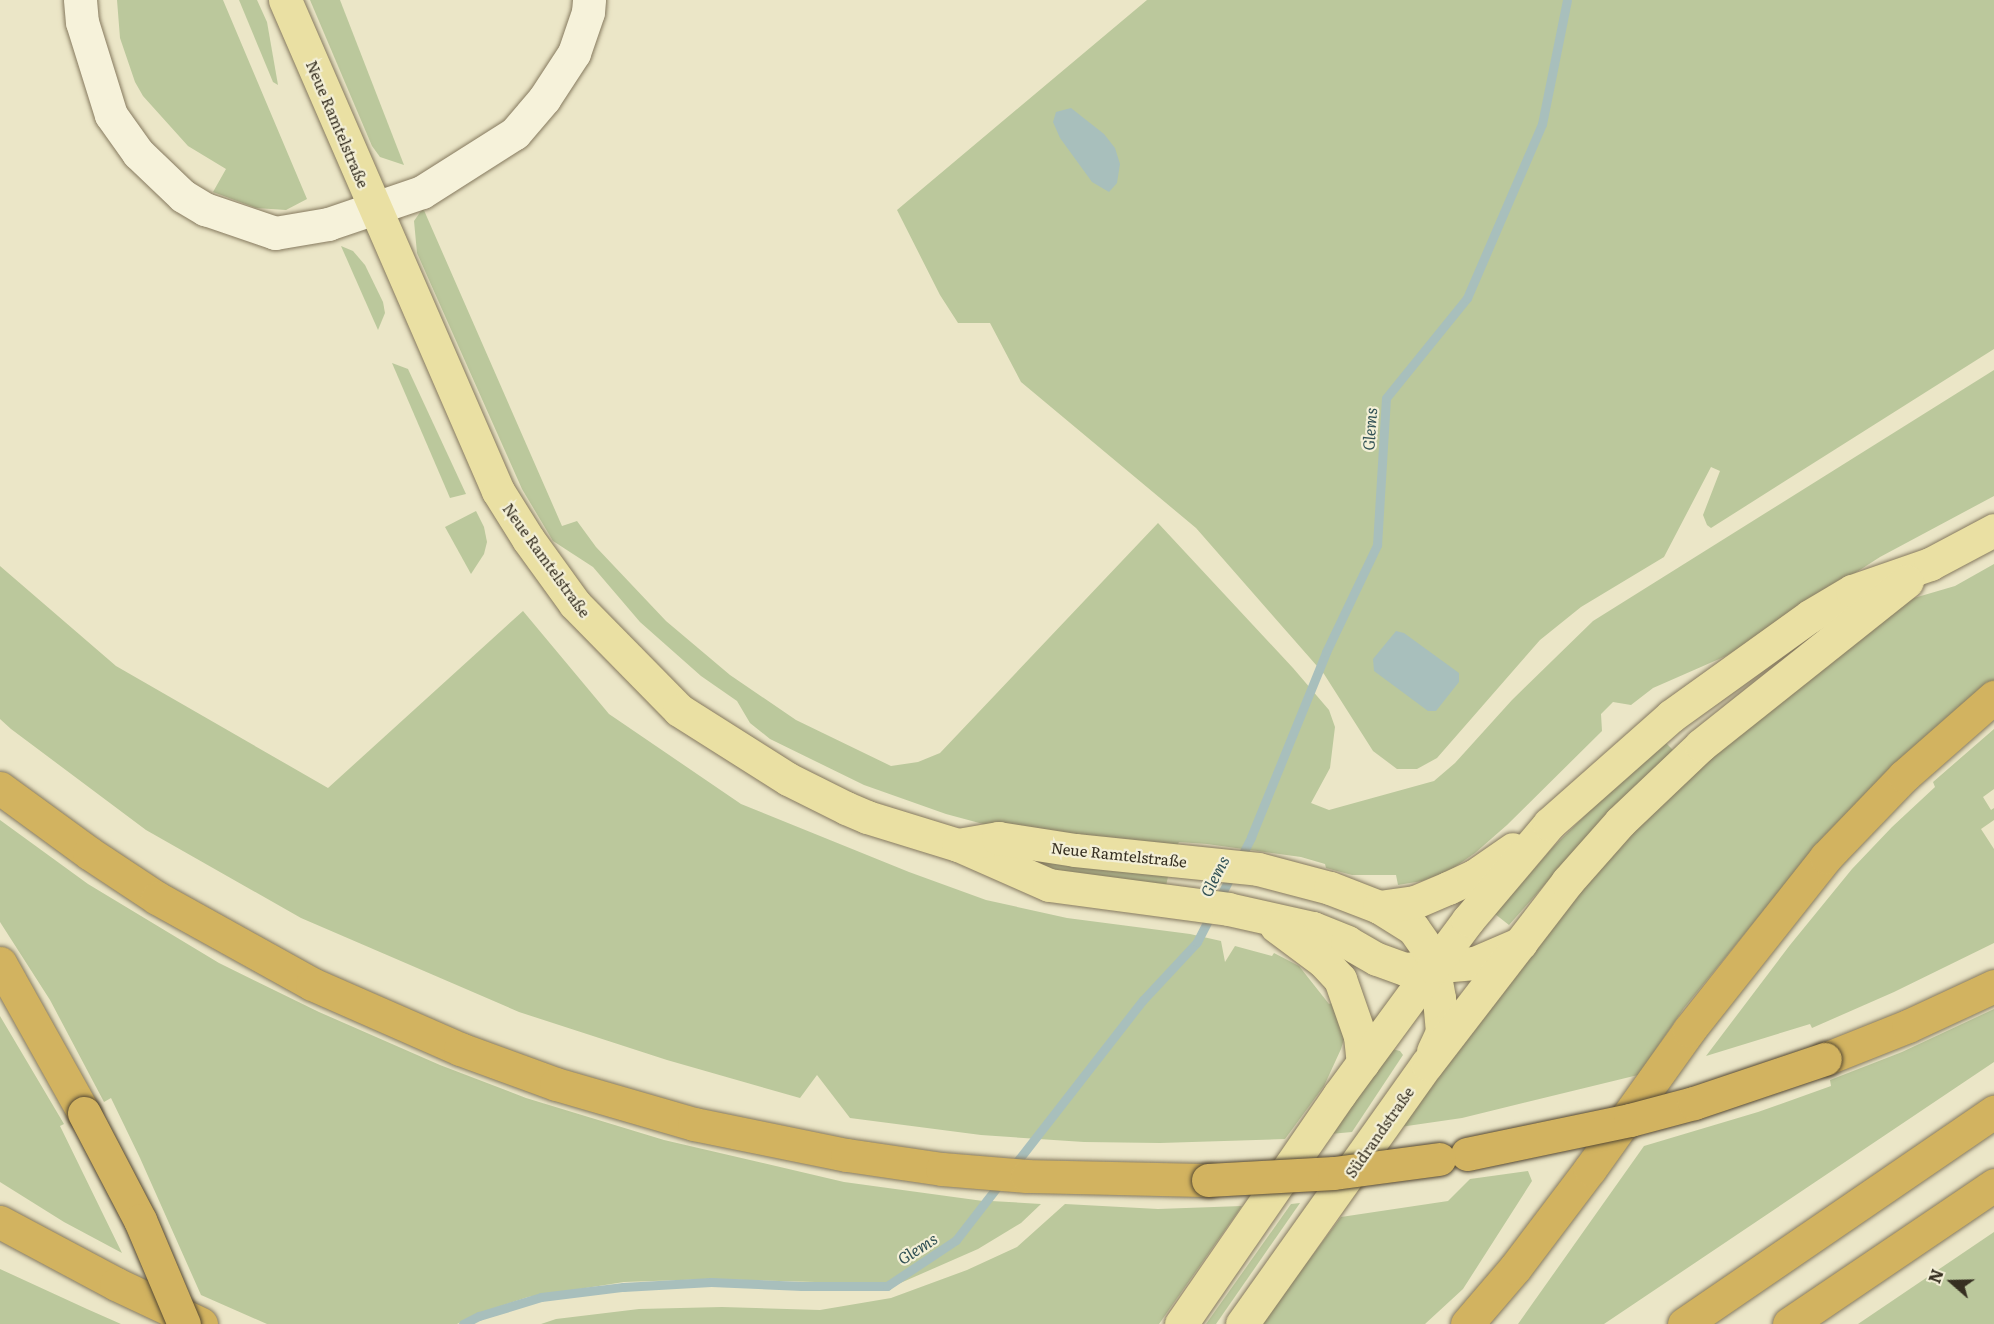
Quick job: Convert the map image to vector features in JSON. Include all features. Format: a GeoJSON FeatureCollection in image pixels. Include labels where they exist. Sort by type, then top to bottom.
{"type":"FeatureCollection","features":[{"type":"Feature","properties":{"kind":"highway"},"geometry":{"type":"LineString","coordinates":[[1467,1324],[1515,1268],[1590,1169],[1689,1030],[1826,857],[1904,776],[1994,697]]}},
{"type":"Feature","properties":{"kind":"highway"},"geometry":{"type":"LineString","coordinates":[[0,788],[89,853],[157,898],[312,984],[471,1053],[623,1105],[694,1124],[847,1155],[942,1169],[1027,1176],[1159,1181],[1208,1180],[1334,1173],[1453,1156],[1641,1117],[1694,1103],[1825,1059],[1908,1026],[1994,986]]}},
{"type":"Feature","properties":{"kind":"highway"},"geometry":{"type":"LineString","coordinates":[[0,963],[84,1113],[140,1220],[184,1324]]}},
{"type":"Feature","properties":{"kind":"highway"},"geometry":{"type":"LineString","coordinates":[[1684,1324],[1994,1112]]}},
{"type":"Feature","properties":{"kind":"highway"},"geometry":{"type":"LineString","coordinates":[[1789,1324],[1994,1185]]}},
{"type":"Feature","properties":{"kind":"highway"},"geometry":{"type":"LineString","coordinates":[[0,1222],[116,1284],[201,1324]]}},
{"type":"Feature","properties":{"kind":"main road","name":"Neue Ramtelstraße"},"geometry":{"type":"LineString","coordinates":[[285,0],[498,491],[528,539],[575,604],[679,710],[788,779],[867,817],[958,845],[1049,885],[1228,909],[1264,919],[1313,928],[1347,942],[1377,959],[1405,969],[1433,967],[1431,954],[1413,928],[1379,907],[1290,876],[1258,869],[1075,850],[998,838],[958,845]]}},
{"type":"Feature","properties":{"kind":"main road"},"geometry":{"type":"LineString","coordinates":[[1379,907],[1415,902],[1474,876],[1549,824],[1671,716],[1810,616],[1852,591],[1930,564],[1994,530]]}},
{"type":"Feature","properties":{"kind":"main road","name":"Südrandstraße"},"geometry":{"type":"LineString","coordinates":[[1242,1324],[1426,1064],[1567,882],[1620,822],[1663,780],[1778,682],[1930,564]]}},
{"type":"Feature","properties":{"kind":"main road"},"geometry":{"type":"LineString","coordinates":[[1181,1324],[1363,1063],[1433,967],[1549,824]]}},
{"type":"Feature","properties":{"kind":"main road"},"geometry":{"type":"LineString","coordinates":[[1264,919],[1323,961],[1340,979],[1360,1036],[1363,1063]]}},
{"type":"Feature","properties":{"kind":"main road"},"geometry":{"type":"LineString","coordinates":[[1433,967],[1475,963],[1521,943]]}},
{"type":"Feature","properties":{"kind":"main road"},"geometry":{"type":"LineString","coordinates":[[1426,1064],[1442,1032],[1433,967]]}},
{"type":"Feature","properties":{"kind":"street"},"geometry":{"type":"LineString","coordinates":[[80,0],[82,22],[111,115],[138,153],[183,196],[205,209],[275,233],[328,224],[422,192],[515,134],[544,99],[574,54],[588,12],[589,0]]}},
{"type":"Feature","properties":{"kind":"green space"},"geometry":{"type":"Polygon","coordinates":[[[117,0],[223,0],[307,199],[286,210],[256,208],[213,192],[226,169],[188,146],[143,96],[135,82],[120,38],[117,0]]]}},
{"type":"Feature","properties":{"kind":"green space"},"geometry":{"type":"Polygon","coordinates":[[[239,0],[257,0],[267,22],[278,85],[273,82],[239,0]]]}},
{"type":"Feature","properties":{"kind":"green space"},"geometry":{"type":"Polygon","coordinates":[[[310,0],[340,0],[404,165],[380,157],[372,146],[310,0]]]}},
{"type":"Feature","properties":{"kind":"green space"},"geometry":{"type":"Polygon","coordinates":[[[1147,0],[1994,0],[1994,349],[1711,528],[1707,525],[1703,515],[1720,471],[1711,467],[1664,557],[1581,607],[1540,640],[1437,758],[1417,769],[1397,769],[1373,751],[1324,674],[1196,528],[1021,382],[990,323],[958,323],[940,295],[897,210],[1147,0]]]}},
{"type":"Feature","properties":{"kind":"green space"},"geometry":{"type":"Polygon","coordinates":[[[423,208],[562,526],[577,521],[596,547],[666,621],[730,675],[796,720],[891,766],[918,762],[940,753],[1158,523],[1329,710],[1335,727],[1330,768],[1311,803],[1329,810],[1434,781],[1455,763],[1512,700],[1593,621],[1994,370],[1994,496],[1880,557],[1726,656],[1653,688],[1631,705],[1613,702],[1601,714],[1602,731],[1507,825],[1475,853],[1449,871],[1422,881],[1398,885],[1396,875],[1352,875],[1326,868],[1325,864],[1301,857],[1207,844],[1179,842],[1177,846],[998,828],[946,814],[864,785],[770,739],[750,723],[737,701],[701,676],[640,622],[593,567],[553,541],[522,489],[417,253],[414,221],[423,208]]]}},
{"type":"Feature","properties":{"kind":"green space"},"geometry":{"type":"Polygon","coordinates":[[[341,246],[353,251],[365,265],[383,302],[385,313],[378,330],[341,246]]]}},
{"type":"Feature","properties":{"kind":"green space"},"geometry":{"type":"Polygon","coordinates":[[[392,363],[408,369],[466,494],[450,498],[392,363]]]}},
{"type":"Feature","properties":{"kind":"green space"},"geometry":{"type":"Polygon","coordinates":[[[476,511],[484,527],[487,542],[484,554],[471,574],[445,527],[476,511]]]}},
{"type":"Feature","properties":{"kind":"green space"},"geometry":{"type":"Polygon","coordinates":[[[1994,564],[1994,683],[1825,835],[1684,1008],[1638,1075],[1462,1118],[1400,1127],[1523,952],[1693,765],[1862,629],[1914,598],[1955,586],[1994,564]]]}},
{"type":"Feature","properties":{"kind":"green space"},"geometry":{"type":"Polygon","coordinates":[[[0,566],[116,666],[328,788],[523,611],[609,714],[741,804],[909,872],[986,900],[1067,918],[1190,934],[1221,941],[1225,962],[1235,946],[1272,956],[1274,953],[1299,966],[1329,1004],[1334,1002],[1344,1039],[1341,1049],[1324,1086],[1285,1139],[1160,1143],[1084,1142],[981,1135],[850,1118],[817,1075],[800,1098],[667,1060],[519,1012],[301,918],[146,830],[11,729],[0,719],[0,566]]]}},
{"type":"Feature","properties":{"kind":"green space"},"geometry":{"type":"Polygon","coordinates":[[[1994,729],[1994,789],[1983,797],[1991,810],[1994,808],[1994,820],[1981,829],[1994,849],[1994,943],[1894,992],[1812,1028],[1810,1024],[1706,1056],[1790,945],[1852,869],[1935,787],[1933,782],[1994,729]]]}},
{"type":"Feature","properties":{"kind":"green space"},"geometry":{"type":"Polygon","coordinates":[[[1665,742],[1675,752],[1572,854],[1509,925],[1495,914],[1553,847],[1616,785],[1665,742]]]}},
{"type":"Feature","properties":{"kind":"green space"},"geometry":{"type":"Polygon","coordinates":[[[0,820],[88,884],[219,963],[319,1012],[440,1065],[526,1098],[664,1140],[844,1182],[983,1201],[952,1240],[886,1284],[711,1279],[624,1282],[528,1297],[479,1313],[457,1324],[267,1324],[201,1295],[111,1098],[104,1102],[50,1000],[0,922],[0,820]]]}},
{"type":"Feature","properties":{"kind":"green space"},"geometry":{"type":"Polygon","coordinates":[[[1011,852],[1170,867],[1166,886],[1053,871],[1011,852]]]}},
{"type":"Feature","properties":{"kind":"green space"},"geometry":{"type":"Polygon","coordinates":[[[1994,1009],[1994,1062],[1604,1324],[1518,1324],[1644,1146],[1758,1112],[1831,1086],[1830,1080],[1902,1052],[1994,1009]]]}},
{"type":"Feature","properties":{"kind":"green space"},"geometry":{"type":"Polygon","coordinates":[[[0,1016],[64,1124],[60,1126],[122,1253],[64,1222],[0,1182],[0,1016]]]}},
{"type":"Feature","properties":{"kind":"green space"},"geometry":{"type":"Polygon","coordinates":[[[1392,1049],[1400,1051],[1403,1055],[1352,1132],[1330,1134],[1392,1049]]]}},
{"type":"Feature","properties":{"kind":"green space"},"geometry":{"type":"Polygon","coordinates":[[[1528,1171],[1532,1181],[1463,1289],[1425,1324],[1261,1324],[1341,1217],[1448,1201],[1470,1179],[1528,1171]]]}},
{"type":"Feature","properties":{"kind":"green space"},"geometry":{"type":"Polygon","coordinates":[[[991,1201],[1041,1204],[1021,1223],[978,1249],[889,1288],[958,1242],[991,1201]]]}},
{"type":"Feature","properties":{"kind":"green space"},"geometry":{"type":"Polygon","coordinates":[[[1300,1203],[1216,1324],[1206,1324],[1291,1204],[1300,1203]]]}},
{"type":"Feature","properties":{"kind":"green space"},"geometry":{"type":"Polygon","coordinates":[[[1065,1204],[1158,1209],[1242,1206],[1159,1324],[541,1324],[556,1319],[639,1309],[722,1307],[820,1310],[891,1298],[967,1270],[1017,1247],[1065,1204]]]}},
{"type":"Feature","properties":{"kind":"green space"},"geometry":{"type":"Polygon","coordinates":[[[1994,1232],[1994,1324],[1858,1324],[1994,1232]]]}},
{"type":"Feature","properties":{"kind":"green space"},"geometry":{"type":"Polygon","coordinates":[[[0,1269],[87,1309],[121,1324],[0,1324],[0,1269]]]}},
{"type":"Feature","properties":{"kind":"water"},"geometry":{"type":"Polygon","coordinates":[[[1071,108],[1104,134],[1115,148],[1120,164],[1117,183],[1109,192],[1092,182],[1060,138],[1053,122],[1056,112],[1071,108]]]}},
{"type":"Feature","properties":{"kind":"water"},"geometry":{"type":"Polygon","coordinates":[[[1396,631],[1404,633],[1459,673],[1459,682],[1436,711],[1428,711],[1374,671],[1373,659],[1396,631]]]}},
{"type":"Feature","properties":{"kind":"waterway","name":"Glems"},"geometry":{"type":"LineString","coordinates":[[1239,861],[1251,837],[1326,652],[1377,545],[1386,398],[1467,298],[1542,124],[1567,0]]}},
{"type":"Feature","properties":{"kind":"waterway","name":"Glems"},"geometry":{"type":"LineString","coordinates":[[1218,901],[1232,873]]}},
{"type":"Feature","properties":{"kind":"waterway","name":"Glems"},"geometry":{"type":"LineString","coordinates":[[1012,1168],[1143,1000],[1197,942],[1212,913]]}},
{"type":"Feature","properties":{"kind":"waterway","name":"Glems"},"geometry":{"type":"LineString","coordinates":[[463,1324],[479,1316],[541,1297],[623,1287],[711,1282],[802,1286],[887,1286],[956,1240],[1001,1182]]}}]}
